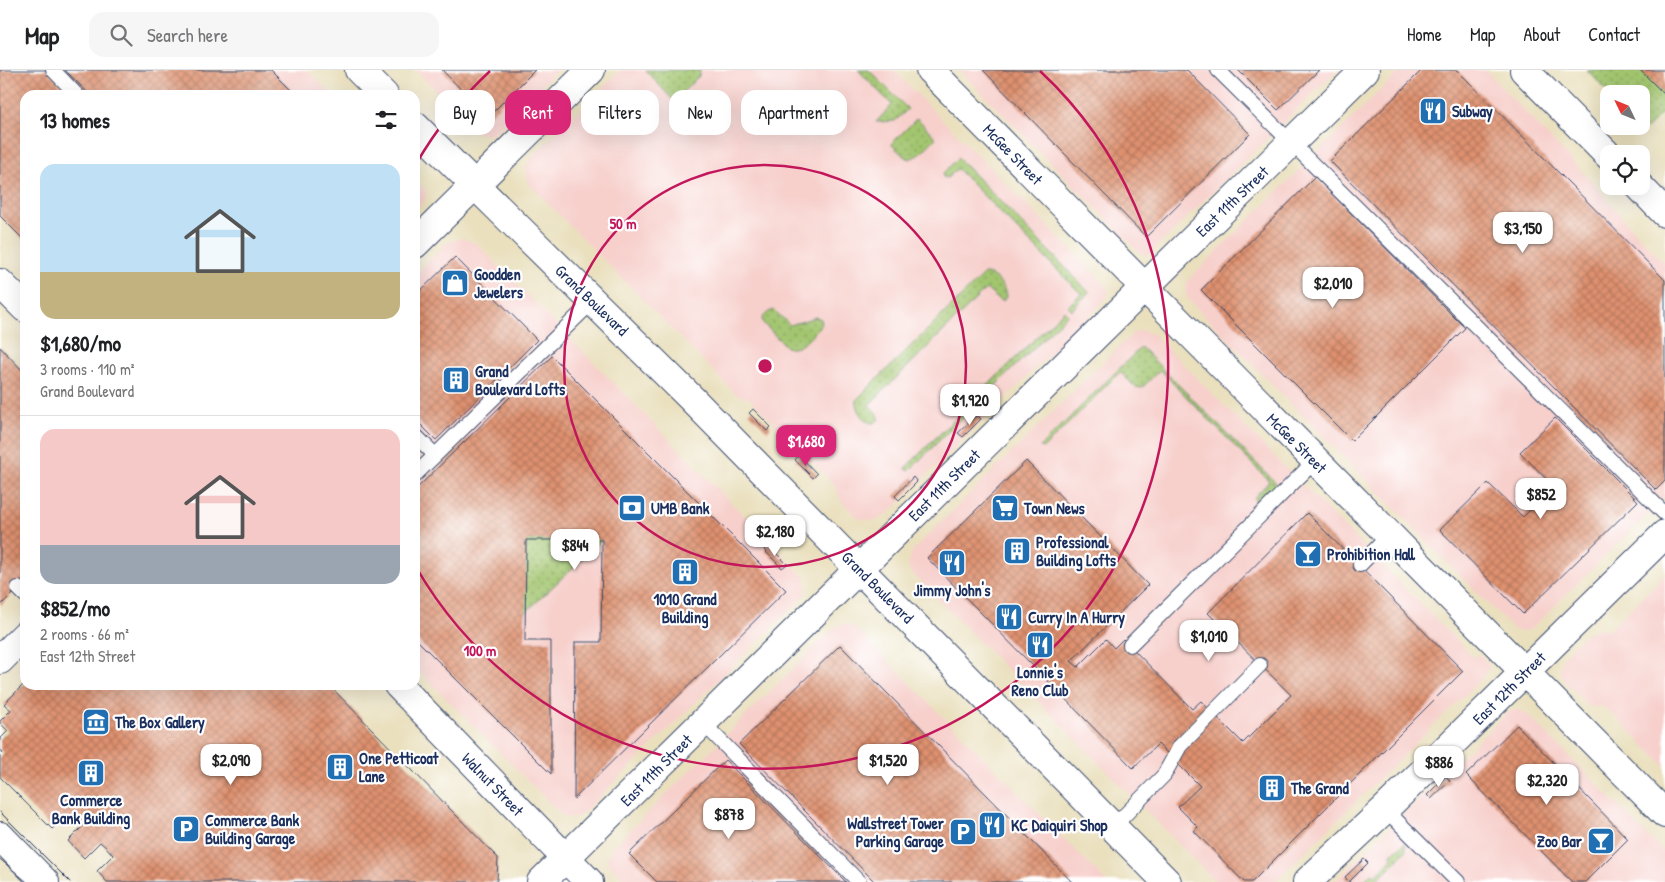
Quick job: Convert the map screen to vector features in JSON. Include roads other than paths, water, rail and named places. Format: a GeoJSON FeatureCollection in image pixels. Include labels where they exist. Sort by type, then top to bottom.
{"type":"FeatureCollection","features":[{"type":"Feature","properties":{"kind":"street"},"geometry":{"type":"LineString","coordinates":[[359,70],[379,90]]}},
{"type":"Feature","properties":{"kind":"street"},"geometry":{"type":"LineString","coordinates":[[420,239],[591,70]]}},
{"type":"Feature","properties":{"kind":"street","name":"McGee Street"},"geometry":{"type":"LineString","coordinates":[[930,70],[1665,814]]}},
{"type":"Feature","properties":{"kind":"street","name":"East 11th Street"},"geometry":{"type":"LineString","coordinates":[[541,882],[1365,70]]}},
{"type":"Feature","properties":{"kind":"street"},"geometry":{"type":"LineString","coordinates":[[1524,70],[1600,147]]}},
{"type":"Feature","properties":{"kind":"street","name":"Grand Boulevard"},"geometry":{"type":"LineString","coordinates":[[420,131],[860,568],[1167,882]]}},
{"type":"Feature","properties":{"kind":"street"},"geometry":{"type":"LineString","coordinates":[[1648,195],[1665,213]]}},
{"type":"Feature","properties":{"kind":"street"},"geometry":{"type":"LineString","coordinates":[[0,283],[20,303]]}},
{"type":"Feature","properties":{"kind":"street","name":"East 12th Street"},"geometry":{"type":"LineString","coordinates":[[1307,882],[1385,809],[1665,534]]}},
{"type":"Feature","properties":{"kind":"street"},"geometry":{"type":"LineString","coordinates":[[0,660],[20,640]]}},
{"type":"Feature","properties":{"kind":"street","name":"Walnut Street"},"geometry":{"type":"LineString","coordinates":[[403,690],[589,882]]}},
{"type":"Feature","properties":{"kind":"street"},"geometry":{"type":"LineString","coordinates":[[0,836],[46,882]]}},
{"type":"Feature","properties":{"kind":"lane"},"geometry":{"type":"LineString","coordinates":[[52,70],[72,90]]}},
{"type":"Feature","properties":{"kind":"lane"},"geometry":{"type":"LineString","coordinates":[[1218,70],[1665,514]]}},
{"type":"Feature","properties":{"kind":"lane"},"geometry":{"type":"LineString","coordinates":[[420,470],[593,301]]}},
{"type":"Feature","properties":{"kind":"lane"},"geometry":{"type":"LineString","coordinates":[[420,441],[435,455]]}},
{"type":"Feature","properties":{"kind":"lane"},"geometry":{"type":"LineString","coordinates":[[1130,645],[1315,461]]}},
{"type":"Feature","properties":{"kind":"lane"},"geometry":{"type":"LineString","coordinates":[[1360,565],[1389,535]]}},
{"type":"Feature","properties":{"kind":"lane"},"geometry":{"type":"LineString","coordinates":[[1113,826],[1164,775],[1180,746],[1260,665]]}},
{"type":"Feature","properties":{"kind":"lane"},"geometry":{"type":"LineString","coordinates":[[703,722],[859,882]]}},
{"type":"Feature","properties":{"kind":"lane"},"geometry":{"type":"LineString","coordinates":[[1385,809],[1458,882]]}},
{"type":"Feature","properties":{"kind":"tram line"},"geometry":{"type":"LineString","coordinates":[[0,812],[70,882]]}},
{"type":"Feature","properties":{"kind":"tram line"},"geometry":{"type":"LineString","coordinates":[[0,859],[27,882]]}},
{"type":"Feature","properties":{"kind":"place","name":"Subway"},"geometry":{"type":"Point","coordinates":[1433,111]}},
{"type":"Feature","properties":{"kind":"place","name":"Goodden Jewelers"},"geometry":{"type":"Point","coordinates":[455,283]}},
{"type":"Feature","properties":{"kind":"place","name":"Grand Boulevard Lofts"},"geometry":{"type":"Point","coordinates":[456,380]}},
{"type":"Feature","properties":{"kind":"place","name":"UMB Bank"},"geometry":{"type":"Point","coordinates":[632,508]}},
{"type":"Feature","properties":{"kind":"place","name":"Town News"},"geometry":{"type":"Point","coordinates":[1005,508]}},
{"type":"Feature","properties":{"kind":"place","name":"Professional Building Lofts"},"geometry":{"type":"Point","coordinates":[1017,551]}},
{"type":"Feature","properties":{"kind":"place","name":"Prohibition Hall"},"geometry":{"type":"Point","coordinates":[1308,554]}},
{"type":"Feature","properties":{"kind":"place","name":"Jimmy John's"},"geometry":{"type":"Point","coordinates":[952,563]}},
{"type":"Feature","properties":{"kind":"place","name":"1010 Grand Building"},"geometry":{"type":"Point","coordinates":[685,572]}},
{"type":"Feature","properties":{"kind":"place","name":"Curry In A Hurry"},"geometry":{"type":"Point","coordinates":[1009,617]}},
{"type":"Feature","properties":{"kind":"place","name":"Lonnie's Reno Club"},"geometry":{"type":"Point","coordinates":[1040,645]}},
{"type":"Feature","properties":{"kind":"place","name":"The Box Gallery"},"geometry":{"type":"Point","coordinates":[96,722]}},
{"type":"Feature","properties":{"kind":"place","name":"One Petticoat Lane"},"geometry":{"type":"Point","coordinates":[340,767]}},
{"type":"Feature","properties":{"kind":"place","name":"Commerce Bank Building"},"geometry":{"type":"Point","coordinates":[91,773]}},
{"type":"Feature","properties":{"kind":"place","name":"The Grand"},"geometry":{"type":"Point","coordinates":[1272,788]}},
{"type":"Feature","properties":{"kind":"place","name":"KC Daiquiri Shop"},"geometry":{"type":"Point","coordinates":[992,825]}},
{"type":"Feature","properties":{"kind":"place","name":"Commerce Bank Building Garage"},"geometry":{"type":"Point","coordinates":[186,829]}},
{"type":"Feature","properties":{"kind":"place","name":"Wallstreet Tower Parking Garage"},"geometry":{"type":"Point","coordinates":[963,832]}},
{"type":"Feature","properties":{"kind":"place","name":"Zoo Bar"},"geometry":{"type":"Point","coordinates":[1601,841]}}]}
